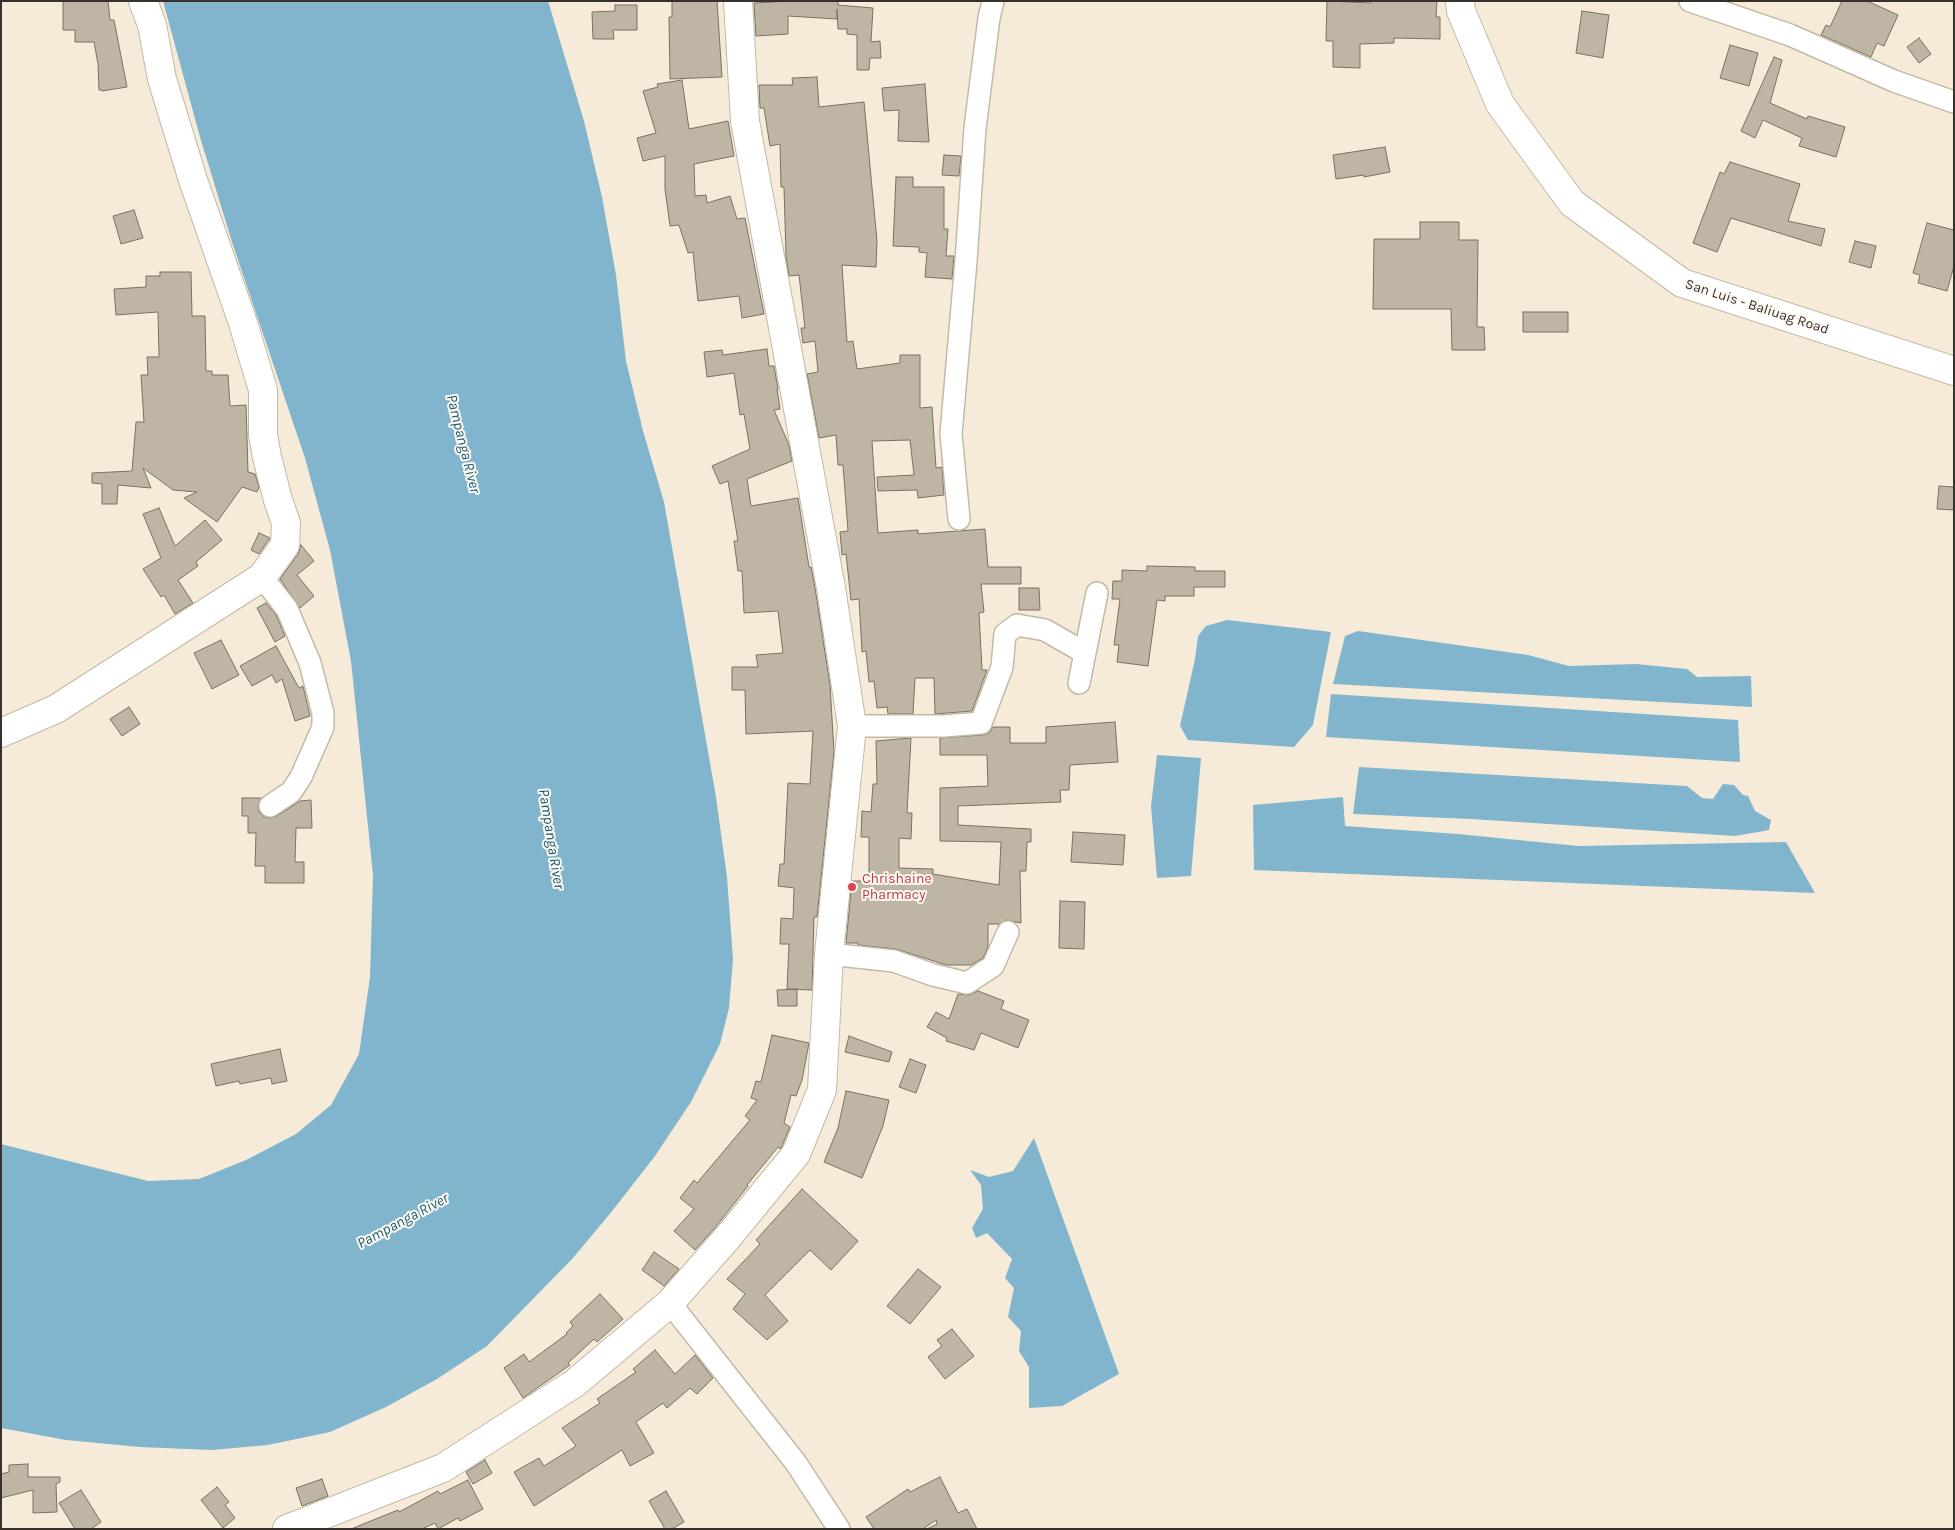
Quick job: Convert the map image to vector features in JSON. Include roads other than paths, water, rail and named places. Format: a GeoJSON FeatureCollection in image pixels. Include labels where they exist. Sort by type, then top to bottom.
{"type":"FeatureCollection","features":[{"type":"Feature","properties":{"kind":"main road"},"geometry":{"type":"LineString","coordinates":[[1,734],[56,709],[262,577],[285,545],[286,523],[278,500],[263,435],[263,390],[193,180],[162,79],[152,25],[143,1]]}},
{"type":"Feature","properties":{"kind":"main road"},"geometry":{"type":"LineString","coordinates":[[287,1529],[443,1468],[575,1383],[670,1303],[728,1237],[796,1154],[822,1090],[829,954],[852,726],[832,588],[745,122],[738,1]]}},
{"type":"Feature","properties":{"kind":"main road","name":"San Luis - Baliuag Road"},"geometry":{"type":"LineString","coordinates":[[1460,1],[1461,11],[1500,104],[1572,203],[1682,283],[1954,371]]}},
{"type":"Feature","properties":{"kind":"street"},"geometry":{"type":"LineString","coordinates":[[959,519],[951,434],[967,252],[975,128],[988,18],[993,1]]}},
{"type":"Feature","properties":{"kind":"street"},"geometry":{"type":"LineString","coordinates":[[1690,1],[1790,35],[1894,81],[1954,102]]}},
{"type":"Feature","properties":{"kind":"street"},"geometry":{"type":"LineString","coordinates":[[262,577],[287,609],[310,662],[324,713],[324,727],[301,777],[290,792],[270,806]]}},
{"type":"Feature","properties":{"kind":"street"},"geometry":{"type":"LineString","coordinates":[[1080,683],[1097,593]]}},
{"type":"Feature","properties":{"kind":"street"},"geometry":{"type":"LineString","coordinates":[[852,726],[944,726],[981,723],[1002,667],[1006,634],[1017,625],[1045,630],[1085,653]]}},
{"type":"Feature","properties":{"kind":"street"},"geometry":{"type":"LineString","coordinates":[[829,954],[894,961],[933,975],[967,983],[993,966],[1008,932]]}},
{"type":"Feature","properties":{"kind":"street"},"geometry":{"type":"LineString","coordinates":[[670,1303],[796,1463],[839,1529]]}},
{"type":"Feature","properties":{"kind":"water","name":"Pampanga River"},"geometry":{"type":"Polygon","coordinates":[[[163,1],[548,1],[584,121],[602,197],[616,275],[626,361],[643,431],[664,502],[716,797],[727,877],[733,959],[729,1008],[720,1044],[691,1102],[655,1156],[573,1258],[487,1346],[437,1379],[386,1407],[330,1432],[268,1445],[212,1450],[140,1447],[66,1440],[1,1428],[1,1144],[148,1181],[199,1179],[246,1160],[296,1134],[331,1105],[359,1054],[370,977],[373,875],[351,661],[330,550],[305,458],[232,242],[200,137],[163,1]]]}},
{"type":"Feature","properties":{"kind":"water"},"geometry":{"type":"Polygon","coordinates":[[[1227,620],[1331,632],[1313,725],[1294,747],[1188,740],[1180,726],[1195,659],[1198,636],[1206,626],[1227,620]]]}},
{"type":"Feature","properties":{"kind":"water"},"geometry":{"type":"Polygon","coordinates":[[[1358,631],[1528,655],[1569,666],[1636,664],[1687,669],[1697,677],[1751,676],[1752,707],[1333,684],[1345,636],[1358,631]]]}},
{"type":"Feature","properties":{"kind":"water"},"geometry":{"type":"Polygon","coordinates":[[[1331,694],[1738,720],[1740,762],[1326,737],[1331,694]]]}},
{"type":"Feature","properties":{"kind":"water"},"geometry":{"type":"Polygon","coordinates":[[[1157,755],[1201,758],[1191,876],[1157,878],[1151,806],[1157,755]]]}},
{"type":"Feature","properties":{"kind":"water"},"geometry":{"type":"Polygon","coordinates":[[[1359,767],[1687,786],[1702,798],[1713,799],[1723,784],[1734,785],[1743,795],[1748,796],[1755,811],[1771,820],[1769,830],[1735,836],[1471,819],[1353,814],[1359,767]]]}},
{"type":"Feature","properties":{"kind":"water"},"geometry":{"type":"Polygon","coordinates":[[[1343,797],[1345,826],[1458,834],[1578,846],[1786,842],[1815,893],[1254,870],[1253,805],[1343,797]]]}},
{"type":"Feature","properties":{"kind":"water"},"geometry":{"type":"Polygon","coordinates":[[[1034,1138],[1119,1374],[1062,1406],[1029,1408],[1029,1367],[1019,1351],[1021,1331],[1008,1317],[1014,1288],[1005,1278],[1012,1259],[987,1233],[976,1238],[972,1228],[983,1209],[981,1185],[970,1170],[989,1177],[1013,1171],[1034,1138]]]}},
{"type":"Feature","properties":{"kind":"place","name":"Chrishaine Pharmacy"},"geometry":{"type":"Point","coordinates":[852,887]}}]}
